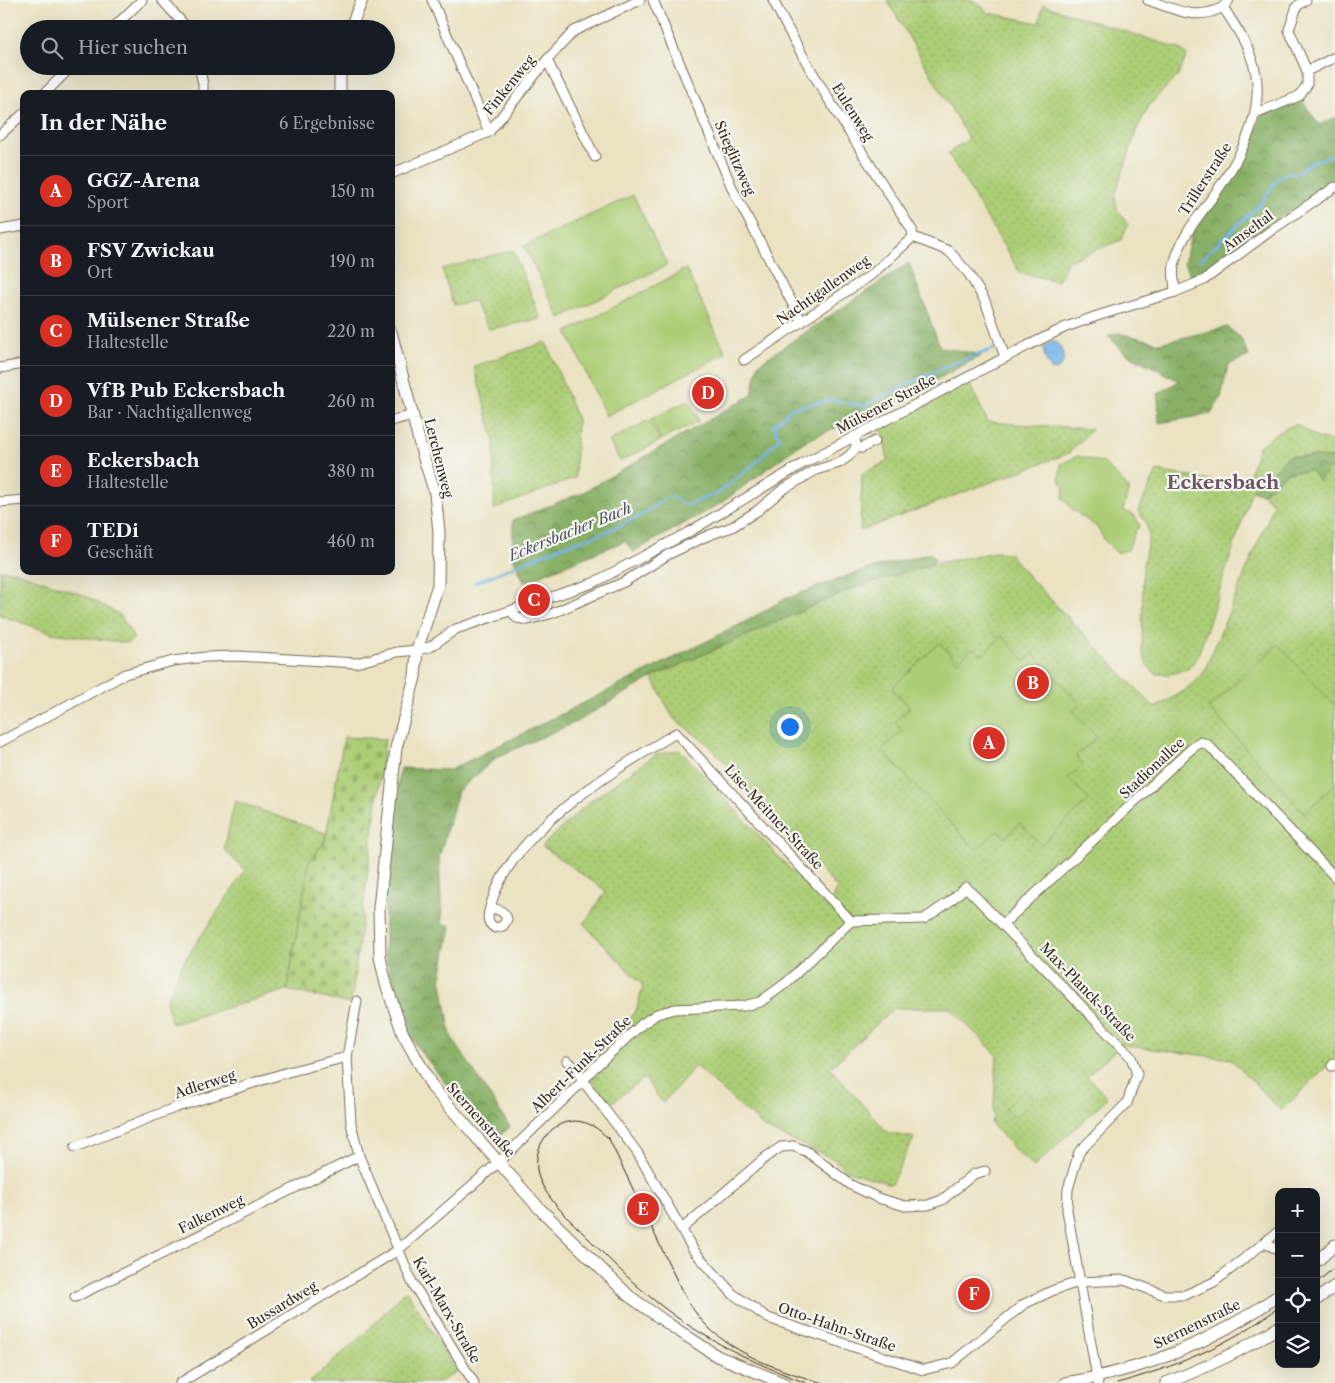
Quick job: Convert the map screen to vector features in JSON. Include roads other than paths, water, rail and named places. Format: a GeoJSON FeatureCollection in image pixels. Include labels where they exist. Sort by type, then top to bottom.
{"type":"FeatureCollection","features":[{"type":"Feature","properties":{"kind":"street"},"geometry":{"type":"LineString","coordinates":[[121,20],[142,0]]}},
{"type":"Feature","properties":{"kind":"street"},"geometry":{"type":"LineString","coordinates":[[162,0],[180,20]]}},
{"type":"Feature","properties":{"kind":"street"},"geometry":{"type":"LineString","coordinates":[[354,20],[362,0]]}},
{"type":"Feature","properties":{"kind":"street"},"geometry":{"type":"LineString","coordinates":[[432,0],[489,132]]}},
{"type":"Feature","properties":{"kind":"street","name":"Finkenweg"},"geometry":{"type":"LineString","coordinates":[[395,172],[489,132],[547,60],[574,31],[640,0]]}},
{"type":"Feature","properties":{"kind":"street","name":"Stieglitzweg"},"geometry":{"type":"LineString","coordinates":[[653,0],[733,190],[802,322]]}},
{"type":"Feature","properties":{"kind":"street","name":"Eulenweg"},"geometry":{"type":"LineString","coordinates":[[773,0],[835,111],[912,230],[913,237]]}},
{"type":"Feature","properties":{"kind":"street"},"geometry":{"type":"LineString","coordinates":[[1148,0],[1192,15],[1212,13],[1226,3]]}},
{"type":"Feature","properties":{"kind":"street"},"geometry":{"type":"LineString","coordinates":[[1255,114],[1299,96],[1307,84],[1307,71],[1289,30],[1295,3],[1306,0]]}},
{"type":"Feature","properties":{"kind":"street","name":"Trillerstraße"},"geometry":{"type":"LineString","coordinates":[[1175,292],[1173,267],[1186,233],[1220,187],[1245,142],[1255,114],[1259,88],[1252,57],[1226,3]]}},
{"type":"Feature","properties":{"kind":"street"},"geometry":{"type":"LineString","coordinates":[[1307,71],[1335,57]]}},
{"type":"Feature","properties":{"kind":"street"},"geometry":{"type":"LineString","coordinates":[[547,60],[595,157]]}},
{"type":"Feature","properties":{"kind":"street"},"geometry":{"type":"LineString","coordinates":[[48,90],[63,75]]}},
{"type":"Feature","properties":{"kind":"street"},"geometry":{"type":"LineString","coordinates":[[201,75],[203,90]]}},
{"type":"Feature","properties":{"kind":"street"},"geometry":{"type":"LineString","coordinates":[[340,75],[340,90]]}},
{"type":"Feature","properties":{"kind":"street"},"geometry":{"type":"LineString","coordinates":[[0,135],[20,117]]}},
{"type":"Feature","properties":{"kind":"street","name":"Amseltal"},"geometry":{"type":"LineString","coordinates":[[1175,292],[1204,280],[1273,229],[1335,188]]}},
{"type":"Feature","properties":{"kind":"street"},"geometry":{"type":"LineString","coordinates":[[0,230],[20,227]]}},
{"type":"Feature","properties":{"kind":"street"},"geometry":{"type":"LineString","coordinates":[[913,237],[949,252],[969,274],[985,301],[1005,357]]}},
{"type":"Feature","properties":{"kind":"street","name":"Nachtigallenweg"},"geometry":{"type":"LineString","coordinates":[[744,360],[871,275],[913,237]]}},
{"type":"Feature","properties":{"kind":"street","name":"Mülsener Straße"},"geometry":{"type":"LineString","coordinates":[[0,742],[124,674],[156,665],[205,657],[238,656],[356,663],[398,652],[430,647],[456,629],[594,583],[689,532],[804,463],[1066,327],[1175,292]]}},
{"type":"Feature","properties":{"kind":"street","name":"Lerchenweg"},"geometry":{"type":"LineString","coordinates":[[395,347],[435,493],[439,532],[438,585],[417,650],[415,677],[396,748]]}},
{"type":"Feature","properties":{"kind":"street"},"geometry":{"type":"LineString","coordinates":[[0,368],[20,365]]}},
{"type":"Feature","properties":{"kind":"street"},"geometry":{"type":"LineString","coordinates":[[395,421],[413,415]]}},
{"type":"Feature","properties":{"kind":"street"},"geometry":{"type":"LineString","coordinates":[[511,611],[517,618],[528,620],[553,613],[624,582],[669,554],[709,535],[732,527],[757,511],[782,490],[816,470],[839,463],[856,448],[855,436]]}},
{"type":"Feature","properties":{"kind":"street"},"geometry":{"type":"LineString","coordinates":[[856,448],[862,448],[875,441]]}},
{"type":"Feature","properties":{"kind":"street"},"geometry":{"type":"LineString","coordinates":[[0,502],[20,500]]}},
{"type":"Feature","properties":{"kind":"street","name":"Lise-Meitner-Straße"},"geometry":{"type":"LineString","coordinates":[[490,908],[494,893],[504,874],[519,853],[548,822],[609,774],[676,733],[852,921]]}},
{"type":"Feature","properties":{"kind":"street","name":"Stadionallee"},"geometry":{"type":"LineString","coordinates":[[1003,924],[1191,748],[1201,742],[1208,744],[1335,877]]}},
{"type":"Feature","properties":{"kind":"street","name":"Sternenstraße"},"geometry":{"type":"LineString","coordinates":[[396,748],[379,908],[380,957],[386,984],[403,1034],[433,1088],[567,1237],[629,1296],[670,1326],[717,1356],[783,1383]]}},
{"type":"Feature","properties":{"kind":"street","name":"Max-Planck-Straße"},"geometry":{"type":"LineString","coordinates":[[852,921],[924,918],[949,902],[966,886],[1131,1057],[1137,1074],[1127,1103],[1079,1152],[1068,1189],[1067,1210],[1097,1380]]}},
{"type":"Feature","properties":{"kind":"street","name":"Albert-Funk-Straße"},"geometry":{"type":"LineString","coordinates":[[398,1250],[499,1162],[593,1069],[642,1024],[657,1014],[675,1010],[743,1006],[760,1002],[786,984],[852,921]]}},
{"type":"Feature","properties":{"kind":"street","name":"Karl-Marx-Straße"},"geometry":{"type":"LineString","coordinates":[[357,1001],[347,1057],[351,1123],[359,1156],[412,1282],[474,1383]]}},
{"type":"Feature","properties":{"kind":"street","name":"Adlerweg"},"geometry":{"type":"LineString","coordinates":[[75,1147],[177,1107],[288,1072],[347,1057]]}},
{"type":"Feature","properties":{"kind":"street","name":"Otto-Hahn-Straße"},"geometry":{"type":"LineString","coordinates":[[566,1061],[575,1067],[583,1081],[637,1152],[694,1251],[733,1294],[768,1318],[923,1370],[952,1363],[1024,1304],[1041,1295],[1079,1282],[1110,1279],[1124,1280],[1165,1295],[1185,1295],[1214,1282],[1278,1233]]}},
{"type":"Feature","properties":{"kind":"street"},"geometry":{"type":"LineString","coordinates":[[682,1229],[766,1157],[781,1147],[793,1146],[806,1151],[851,1185],[878,1198],[905,1206],[928,1204],[942,1200],[974,1174],[986,1171]]}},
{"type":"Feature","properties":{"kind":"street","name":"Falkenweg"},"geometry":{"type":"LineString","coordinates":[[75,1297],[359,1156]]}},
{"type":"Feature","properties":{"kind":"street"},"geometry":{"type":"LineString","coordinates":[[1264,1243],[1275,1248]]}},
{"type":"Feature","properties":{"kind":"street"},"geometry":{"type":"LineString","coordinates":[[1320,1258],[1335,1245]]}},
{"type":"Feature","properties":{"kind":"street","name":"Bussardweg"},"geometry":{"type":"LineString","coordinates":[[180,1383],[398,1250]]}},
{"type":"Feature","properties":{"kind":"street"},"geometry":{"type":"LineString","coordinates":[[1320,1297],[1335,1286]]}},
{"type":"Feature","properties":{"kind":"street","name":"Sternenstraße"},"geometry":{"type":"LineString","coordinates":[[1065,1383],[1097,1380],[1163,1359],[1249,1316],[1275,1298]]}},
{"type":"Feature","properties":{"kind":"street"},"geometry":{"type":"LineString","coordinates":[[1166,1383],[1198,1371],[1275,1329]]}},
{"type":"Feature","properties":{"kind":"water"},"geometry":{"type":"Polygon","coordinates":[[[1051,342],[1059,345],[1064,358],[1061,366],[1052,371],[1044,354],[1044,347],[1051,342]]]}},
{"type":"Feature","properties":{"kind":"waterway","name":"Eckersbacher Bach"},"geometry":{"type":"LineString","coordinates":[[1200,260],[1261,203],[1279,177],[1286,173],[1297,173],[1310,163],[1335,154]]}},
{"type":"Feature","properties":{"kind":"waterway","name":"Eckersbacher Bach"},"geometry":{"type":"LineString","coordinates":[[474,583],[563,546],[601,534],[638,517],[670,496],[686,505],[719,493],[753,465],[780,438],[773,426],[792,408],[831,400],[864,406],[952,364],[994,349]]}},
{"type":"Feature","properties":{"kind":"tram line"},"geometry":{"type":"LineString","coordinates":[[806,1383],[767,1367],[711,1339],[676,1317],[622,1272],[560,1210],[543,1186],[539,1178],[537,1166],[538,1154],[548,1134],[557,1126],[567,1122],[579,1121],[598,1129],[609,1139],[681,1289],[703,1322],[732,1346],[746,1354],[794,1374],[824,1383]]}},
{"type":"Feature","properties":{"kind":"tram line"},"geometry":{"type":"LineString","coordinates":[[1320,1280],[1335,1267]]}},
{"type":"Feature","properties":{"kind":"tram line"},"geometry":{"type":"LineString","coordinates":[[1117,1383],[1159,1370],[1201,1353],[1242,1332],[1275,1310]]}},
{"type":"Feature","properties":{"kind":"place","name":"VfB Pub Eckersbach"},"geometry":{"type":"Point","coordinates":[708,393]}},
{"type":"Feature","properties":{"kind":"place","name":"Mülsener Straße"},"geometry":{"type":"Point","coordinates":[534,600]}},
{"type":"Feature","properties":{"kind":"place","name":"FSV Zwickau"},"geometry":{"type":"Point","coordinates":[1033,683]}},
{"type":"Feature","properties":{"kind":"place","name":"GGZ-Arena"},"geometry":{"type":"Point","coordinates":[989,743]}},
{"type":"Feature","properties":{"kind":"place","name":"Eckersbach"},"geometry":{"type":"Point","coordinates":[643,1209]}},
{"type":"Feature","properties":{"kind":"place","name":"TEDi"},"geometry":{"type":"Point","coordinates":[974,1294]}},
{"type":"Feature","properties":{"kind":"district","name":"Eckersbach"},"geometry":{"type":"Point","coordinates":[1223,482]}}]}
